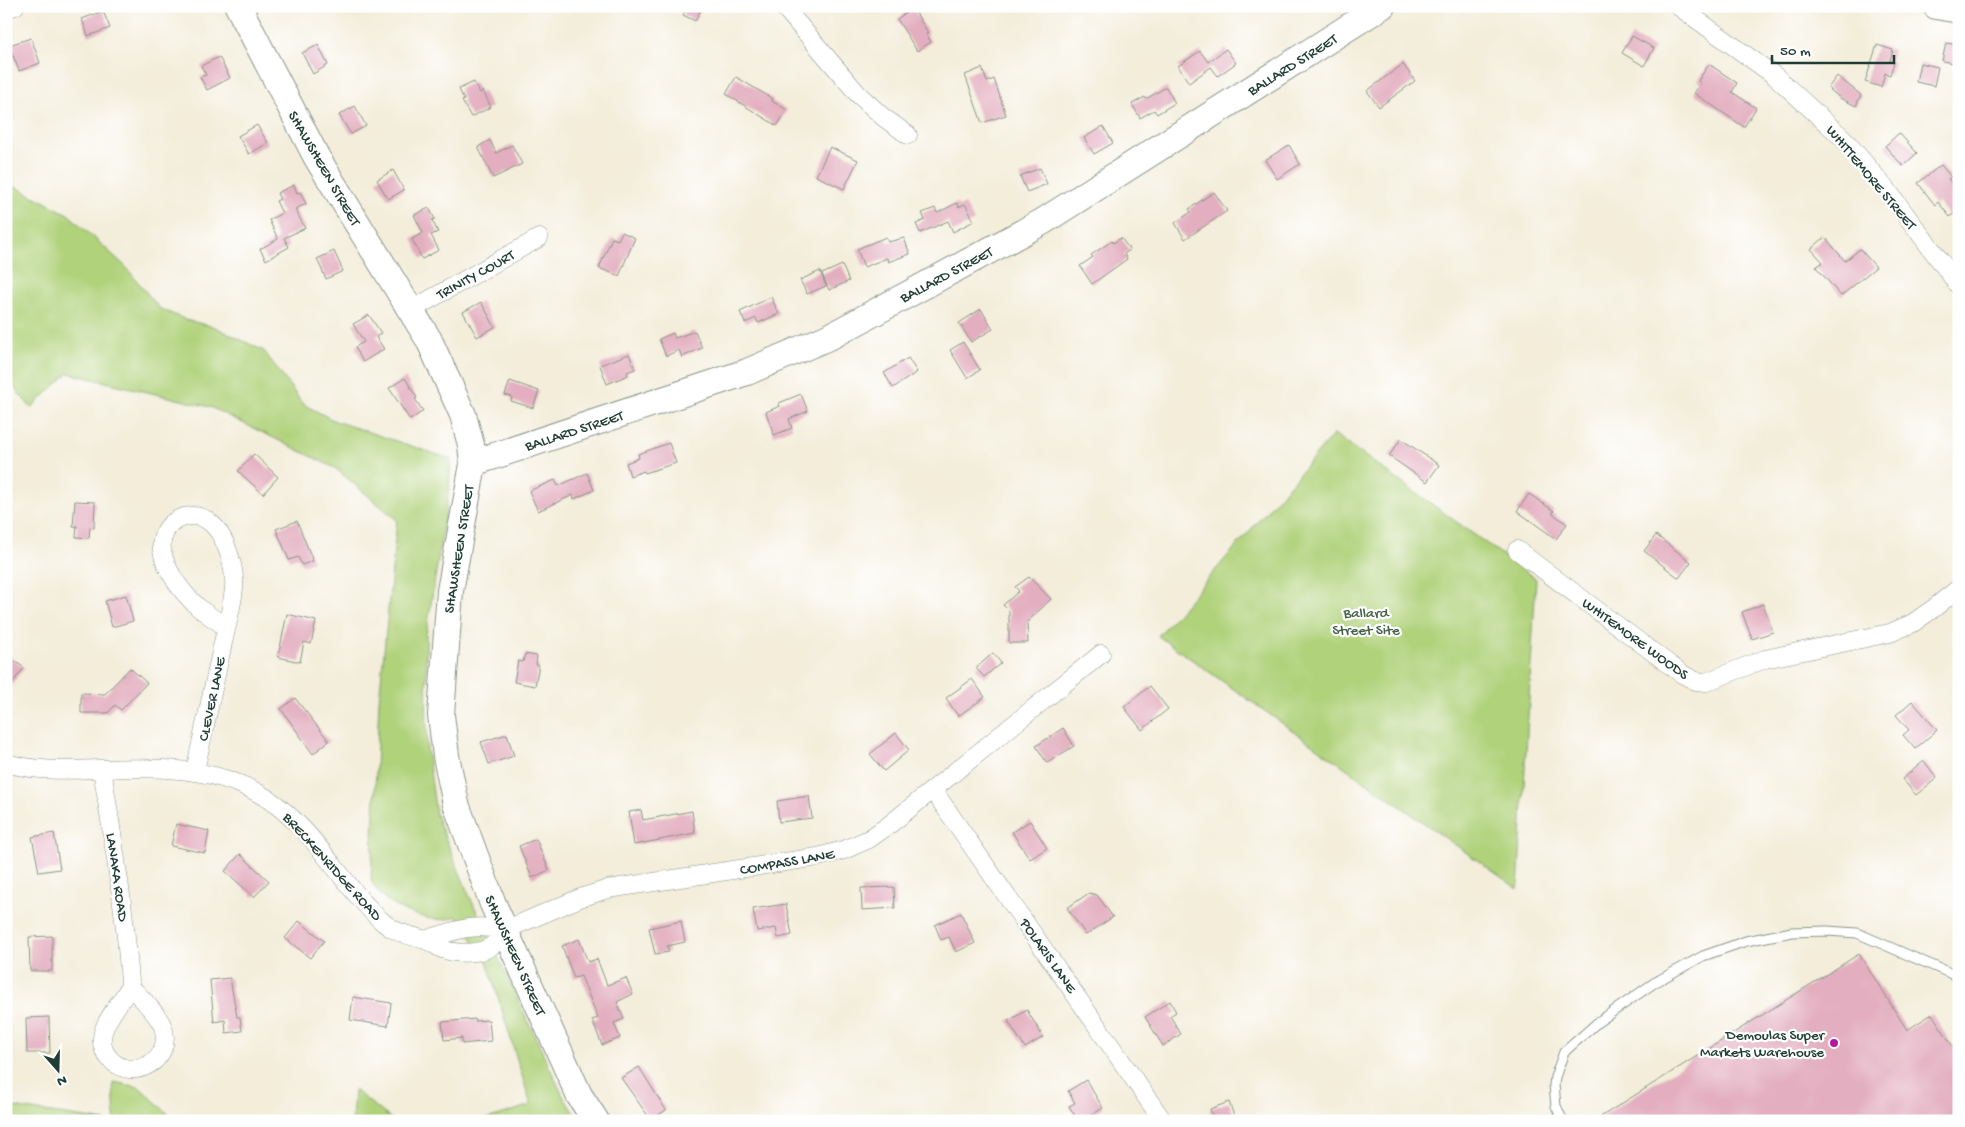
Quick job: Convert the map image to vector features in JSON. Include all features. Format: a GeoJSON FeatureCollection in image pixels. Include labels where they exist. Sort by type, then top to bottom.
{"type":"FeatureCollection","features":[{"type":"Feature","properties":{"kind":"main road","name":"SHAWSHEEN STREET"},"geometry":{"type":"LineString","coordinates":[[238,6],[317,158],[430,340],[463,415],[471,445],[473,463],[450,591],[441,715],[446,756],[456,804],[505,930],[579,1095],[596,1121]]}},
{"type":"Feature","properties":{"kind":"main road","name":"BALLARD STREET"},"geometry":{"type":"LineString","coordinates":[[473,463],[747,372],[831,336],[1042,222],[1382,6]]}},
{"type":"Feature","properties":{"kind":"main road"},"geometry":{"type":"LineString","coordinates":[[1936,6],[1959,10]]}},
{"type":"Feature","properties":{"kind":"street"},"geometry":{"type":"LineString","coordinates":[[6,9],[15,6]]}},
{"type":"Feature","properties":{"kind":"street"},"geometry":{"type":"LineString","coordinates":[[783,6],[858,94],[882,117],[908,135]]}},
{"type":"Feature","properties":{"kind":"street","name":"WHITTEMORE STREET"},"geometry":{"type":"LineString","coordinates":[[1678,6],[1775,76],[1845,140],[1888,191],[1959,286]]}},
{"type":"Feature","properties":{"kind":"street","name":"TRINITY COURT"},"geometry":{"type":"LineString","coordinates":[[411,310],[539,238]]}},
{"type":"Feature","properties":{"kind":"street","name":"CLEVER LANE"},"geometry":{"type":"LineString","coordinates":[[195,771],[226,626],[234,588],[231,562],[224,542],[214,525],[203,518],[191,516],[178,519],[164,532],[161,544],[162,557],[178,582],[197,606],[226,626]]}},
{"type":"Feature","properties":{"kind":"street","name":"WHITEMORE WOODS"},"geometry":{"type":"LineString","coordinates":[[1517,550],[1682,674],[1696,681],[1706,682],[1765,659],[1890,633],[1913,623],[1959,588]]}},
{"type":"Feature","properties":{"kind":"street","name":"COMPASS LANE"},"geometry":{"type":"LineString","coordinates":[[505,930],[580,898],[608,889],[793,862],[844,850],[869,839],[933,790],[1101,654]]}},
{"type":"Feature","properties":{"kind":"street","name":"BRECKENRIDGE ROAD"},"geometry":{"type":"LineString","coordinates":[[6,763],[36,770],[161,768],[195,771],[240,784],[280,808],[302,829],[385,924],[409,937],[425,940],[448,950],[478,951],[488,948],[495,944],[505,930]]}},
{"type":"Feature","properties":{"kind":"street","name":"LANAKA ROAD"},"geometry":{"type":"LineString","coordinates":[[102,769],[121,896],[130,986]]}},
{"type":"Feature","properties":{"kind":"street","name":"POLARIS LANE"},"geometry":{"type":"LineString","coordinates":[[933,790],[1163,1121]]}},
{"type":"Feature","properties":{"kind":"street"},"geometry":{"type":"LineString","coordinates":[[425,940],[469,927],[492,927],[505,930]]}},
{"type":"Feature","properties":{"kind":"street"},"geometry":{"type":"LineString","coordinates":[[130,986],[160,1022],[165,1034],[164,1048],[157,1060],[146,1067],[133,1070],[120,1067],[109,1058],[105,1052],[102,1039],[104,1026],[130,986]]}},
{"type":"Feature","properties":{"kind":"lane"},"geometry":{"type":"LineString","coordinates":[[1563,1121],[1556,1106],[1554,1085],[1564,1052],[1598,1022],[1654,983],[1704,956],[1738,944],[1792,932],[1826,931],[1857,933],[1959,977]]}},
{"type":"Feature","properties":{"kind":"green space"},"geometry":{"type":"Polygon","coordinates":[[[6,185],[16,187],[68,214],[125,266],[159,308],[186,320],[215,327],[264,351],[303,404],[335,421],[451,459],[449,490],[426,635],[427,749],[436,815],[469,895],[563,1096],[579,1121],[481,1121],[531,1105],[487,961],[456,916],[439,920],[429,919],[408,912],[383,897],[371,881],[379,701],[397,520],[335,468],[210,407],[68,373],[31,408],[6,377],[6,185]]]}},
{"type":"Feature","properties":{"kind":"green space","name":"Ballard Street Site"},"geometry":{"type":"Polygon","coordinates":[[[1334,434],[1536,579],[1518,889],[1158,636],[1334,434]]]}},
{"type":"Feature","properties":{"kind":"green space"},"geometry":{"type":"Polygon","coordinates":[[[113,1082],[139,1087],[176,1121],[115,1121],[113,1082]]]}},
{"type":"Feature","properties":{"kind":"green space"},"geometry":{"type":"Polygon","coordinates":[[[354,1090],[394,1121],[352,1121],[354,1090]]]}},
{"type":"Feature","properties":{"kind":"green space"},"geometry":{"type":"Polygon","coordinates":[[[6,1106],[106,1121],[6,1121],[6,1106]]]}},
{"type":"Feature","properties":{"kind":"building"},"geometry":{"type":"Polygon","coordinates":[[[688,6],[703,6],[695,21],[683,15],[688,6]]]}},
{"type":"Feature","properties":{"kind":"building"},"geometry":{"type":"Polygon","coordinates":[[[913,8],[928,33],[926,34],[931,42],[917,51],[897,19],[913,8]]]}},
{"type":"Feature","properties":{"kind":"building"},"geometry":{"type":"Polygon","coordinates":[[[103,11],[110,28],[88,36],[82,19],[103,11]]]}},
{"type":"Feature","properties":{"kind":"building"},"geometry":{"type":"Polygon","coordinates":[[[1632,36],[1654,48],[1644,66],[1622,53],[1632,36]]]}},
{"type":"Feature","properties":{"kind":"building"},"geometry":{"type":"Polygon","coordinates":[[[31,38],[40,63],[19,71],[9,45],[31,38]]]}},
{"type":"Feature","properties":{"kind":"building"},"geometry":{"type":"Polygon","coordinates":[[[1946,43],[1959,45],[1959,64],[1942,61],[1946,43]]]}},
{"type":"Feature","properties":{"kind":"building"},"geometry":{"type":"Polygon","coordinates":[[[318,45],[328,65],[313,74],[302,53],[318,45]]]}},
{"type":"Feature","properties":{"kind":"building"},"geometry":{"type":"Polygon","coordinates":[[[1877,45],[1893,50],[1890,61],[1894,62],[1890,75],[1885,73],[1881,87],[1865,82],[1877,45]]]}},
{"type":"Feature","properties":{"kind":"building"},"geometry":{"type":"Polygon","coordinates":[[[1226,49],[1236,63],[1218,76],[1211,67],[1189,83],[1178,66],[1200,51],[1208,62],[1226,49]]]}},
{"type":"Feature","properties":{"kind":"building"},"geometry":{"type":"Polygon","coordinates":[[[219,57],[230,78],[207,90],[200,77],[206,75],[201,66],[219,57]]]}},
{"type":"Feature","properties":{"kind":"building"},"geometry":{"type":"Polygon","coordinates":[[[1920,63],[1938,67],[1934,86],[1916,82],[1920,63]]]}},
{"type":"Feature","properties":{"kind":"building"},"geometry":{"type":"Polygon","coordinates":[[[1403,64],[1415,81],[1379,107],[1367,91],[1403,64]]]}},
{"type":"Feature","properties":{"kind":"building"},"geometry":{"type":"Polygon","coordinates":[[[1709,64],[1737,83],[1732,92],[1756,108],[1744,127],[1694,93],[1701,83],[1698,81],[1709,64]]]}},
{"type":"Feature","properties":{"kind":"building"},"geometry":{"type":"Polygon","coordinates":[[[982,68],[987,82],[994,79],[1006,115],[982,123],[965,75],[982,68]]]}},
{"type":"Feature","properties":{"kind":"building"},"geometry":{"type":"Polygon","coordinates":[[[1837,76],[1861,95],[1856,106],[1840,98],[1828,88],[1837,76]]]}},
{"type":"Feature","properties":{"kind":"building"},"geometry":{"type":"Polygon","coordinates":[[[736,77],[773,99],[772,101],[787,110],[777,126],[726,94],[736,77]]]}},
{"type":"Feature","properties":{"kind":"building"},"geometry":{"type":"Polygon","coordinates":[[[474,82],[480,93],[483,91],[491,107],[471,117],[462,101],[464,100],[459,89],[474,82]]]}},
{"type":"Feature","properties":{"kind":"building"},"geometry":{"type":"Polygon","coordinates":[[[1166,87],[1175,103],[1157,114],[1154,110],[1140,118],[1132,104],[1145,97],[1146,99],[1166,87]]]}},
{"type":"Feature","properties":{"kind":"building"},"geometry":{"type":"Polygon","coordinates":[[[355,106],[366,126],[351,134],[339,115],[355,106]]]}},
{"type":"Feature","properties":{"kind":"building"},"geometry":{"type":"Polygon","coordinates":[[[257,125],[268,143],[249,154],[238,136],[257,125]]]}},
{"type":"Feature","properties":{"kind":"building"},"geometry":{"type":"Polygon","coordinates":[[[1103,126],[1113,143],[1094,154],[1084,138],[1103,126]]]}},
{"type":"Feature","properties":{"kind":"building"},"geometry":{"type":"Polygon","coordinates":[[[1899,133],[1917,153],[1903,166],[1885,146],[1899,133]]]}},
{"type":"Feature","properties":{"kind":"building"},"geometry":{"type":"Polygon","coordinates":[[[490,140],[496,153],[512,145],[522,164],[493,178],[478,147],[490,140]]]}},
{"type":"Feature","properties":{"kind":"building"},"geometry":{"type":"Polygon","coordinates":[[[1289,145],[1300,164],[1277,179],[1265,160],[1289,145]]]}},
{"type":"Feature","properties":{"kind":"building"},"geometry":{"type":"Polygon","coordinates":[[[830,147],[858,160],[844,189],[816,176],[830,147]]]}},
{"type":"Feature","properties":{"kind":"building"},"geometry":{"type":"Polygon","coordinates":[[[1941,165],[1951,177],[1948,179],[1955,187],[1952,189],[1959,198],[1959,209],[1950,217],[1938,202],[1935,205],[1918,183],[1941,165]]]}},
{"type":"Feature","properties":{"kind":"building"},"geometry":{"type":"Polygon","coordinates":[[[1040,168],[1047,184],[1027,192],[1020,176],[1040,168]]]}},
{"type":"Feature","properties":{"kind":"building"},"geometry":{"type":"Polygon","coordinates":[[[393,170],[404,190],[388,199],[377,180],[393,170]]]}},
{"type":"Feature","properties":{"kind":"building"},"geometry":{"type":"Polygon","coordinates":[[[294,185],[297,193],[300,192],[306,204],[295,209],[305,228],[284,238],[289,247],[266,260],[260,249],[278,239],[269,220],[282,213],[276,201],[280,199],[277,193],[294,185]]]}},
{"type":"Feature","properties":{"kind":"building"},"geometry":{"type":"Polygon","coordinates":[[[1214,192],[1227,211],[1185,239],[1175,223],[1191,212],[1189,209],[1214,192]]]}},
{"type":"Feature","properties":{"kind":"building"},"geometry":{"type":"Polygon","coordinates":[[[957,203],[959,207],[965,204],[974,221],[953,232],[948,221],[920,233],[916,224],[925,220],[922,213],[935,208],[937,213],[957,203]]]}},
{"type":"Feature","properties":{"kind":"building"},"geometry":{"type":"Polygon","coordinates":[[[429,208],[435,219],[432,220],[438,232],[431,235],[439,250],[422,259],[412,239],[423,233],[414,215],[429,208]]]}},
{"type":"Feature","properties":{"kind":"building"},"geometry":{"type":"Polygon","coordinates":[[[622,232],[635,238],[619,276],[599,268],[612,238],[618,240],[622,232]]]}},
{"type":"Feature","properties":{"kind":"building"},"geometry":{"type":"Polygon","coordinates":[[[886,237],[888,242],[904,238],[910,254],[888,262],[887,258],[864,267],[857,249],[886,237]]]}},
{"type":"Feature","properties":{"kind":"building"},"geometry":{"type":"Polygon","coordinates":[[[1825,237],[1845,261],[1860,249],[1876,267],[1841,296],[1816,267],[1823,262],[1811,249],[1825,237]]]}},
{"type":"Feature","properties":{"kind":"building"},"geometry":{"type":"Polygon","coordinates":[[[1121,238],[1130,250],[1124,254],[1127,259],[1092,284],[1080,266],[1093,257],[1091,255],[1112,241],[1113,243],[1121,238]]]}},
{"type":"Feature","properties":{"kind":"building"},"geometry":{"type":"Polygon","coordinates":[[[334,251],[343,271],[326,279],[317,259],[334,251]]]}},
{"type":"Feature","properties":{"kind":"building"},"geometry":{"type":"Polygon","coordinates":[[[842,265],[849,281],[829,290],[822,274],[842,265]]]}},
{"type":"Feature","properties":{"kind":"building"},"geometry":{"type":"Polygon","coordinates":[[[820,271],[826,286],[807,294],[800,280],[820,271]]]}},
{"type":"Feature","properties":{"kind":"building"},"geometry":{"type":"Polygon","coordinates":[[[771,297],[779,314],[758,323],[756,318],[745,323],[740,312],[771,297]]]}},
{"type":"Feature","properties":{"kind":"building"},"geometry":{"type":"Polygon","coordinates":[[[481,302],[495,327],[477,337],[463,312],[481,302]]]}},
{"type":"Feature","properties":{"kind":"building"},"geometry":{"type":"Polygon","coordinates":[[[981,309],[993,329],[971,342],[959,323],[981,309]]]}},
{"type":"Feature","properties":{"kind":"building"},"geometry":{"type":"Polygon","coordinates":[[[369,315],[381,333],[376,337],[384,349],[363,362],[355,347],[364,342],[353,324],[369,315]]]}},
{"type":"Feature","properties":{"kind":"building"},"geometry":{"type":"Polygon","coordinates":[[[695,331],[702,348],[682,357],[679,350],[666,356],[659,339],[673,333],[675,338],[695,331]]]}},
{"type":"Feature","properties":{"kind":"building"},"geometry":{"type":"Polygon","coordinates":[[[963,342],[980,370],[967,378],[950,350],[963,342]]]}},
{"type":"Feature","properties":{"kind":"building"},"geometry":{"type":"Polygon","coordinates":[[[629,354],[635,369],[627,372],[628,375],[607,384],[600,365],[629,354]]]}},
{"type":"Feature","properties":{"kind":"building"},"geometry":{"type":"Polygon","coordinates":[[[908,358],[917,372],[893,388],[884,373],[908,358]]]}},
{"type":"Feature","properties":{"kind":"building"},"geometry":{"type":"Polygon","coordinates":[[[405,378],[423,411],[410,420],[389,388],[405,378]]]}},
{"type":"Feature","properties":{"kind":"building"},"geometry":{"type":"Polygon","coordinates":[[[510,381],[539,391],[533,408],[511,401],[512,397],[505,395],[510,381]]]}},
{"type":"Feature","properties":{"kind":"building"},"geometry":{"type":"Polygon","coordinates":[[[801,394],[808,411],[789,419],[792,428],[774,435],[766,412],[780,406],[779,403],[801,394]]]}},
{"type":"Feature","properties":{"kind":"building"},"geometry":{"type":"Polygon","coordinates":[[[1401,439],[1439,465],[1427,482],[1389,456],[1401,439]]]}},
{"type":"Feature","properties":{"kind":"building"},"geometry":{"type":"Polygon","coordinates":[[[669,443],[676,463],[630,476],[626,463],[639,458],[638,454],[669,443]]]}},
{"type":"Feature","properties":{"kind":"building"},"geometry":{"type":"Polygon","coordinates":[[[254,454],[278,477],[263,494],[238,471],[254,454]]]}},
{"type":"Feature","properties":{"kind":"building"},"geometry":{"type":"Polygon","coordinates":[[[587,473],[594,490],[574,499],[573,495],[538,511],[529,491],[555,480],[558,486],[587,473]]]}},
{"type":"Feature","properties":{"kind":"building"},"geometry":{"type":"Polygon","coordinates":[[[1529,494],[1554,511],[1552,513],[1567,524],[1556,539],[1517,511],[1529,494]]]}},
{"type":"Feature","properties":{"kind":"building"},"geometry":{"type":"Polygon","coordinates":[[[75,501],[95,502],[94,528],[90,527],[89,538],[76,537],[77,526],[73,526],[75,501]]]}},
{"type":"Feature","properties":{"kind":"building"},"geometry":{"type":"Polygon","coordinates":[[[297,521],[313,561],[302,565],[298,557],[289,560],[276,529],[297,521]]]}},
{"type":"Feature","properties":{"kind":"building"},"geometry":{"type":"Polygon","coordinates":[[[1656,535],[1691,562],[1679,578],[1644,551],[1656,535]]]}},
{"type":"Feature","properties":{"kind":"building"},"geometry":{"type":"Polygon","coordinates":[[[1029,577],[1051,599],[1027,622],[1028,643],[1009,643],[1009,611],[1003,605],[1019,591],[1015,587],[1029,577]]]}},
{"type":"Feature","properties":{"kind":"building"},"geometry":{"type":"Polygon","coordinates":[[[126,595],[133,621],[112,627],[105,601],[126,595]]]}},
{"type":"Feature","properties":{"kind":"building"},"geometry":{"type":"Polygon","coordinates":[[[1763,604],[1773,632],[1752,639],[1742,612],[1763,604]]]}},
{"type":"Feature","properties":{"kind":"building"},"geometry":{"type":"Polygon","coordinates":[[[287,614],[316,621],[311,644],[304,642],[300,662],[278,657],[287,614]]]}},
{"type":"Feature","properties":{"kind":"building"},"geometry":{"type":"Polygon","coordinates":[[[993,653],[1001,663],[984,677],[976,668],[993,653]]]}},
{"type":"Feature","properties":{"kind":"building"},"geometry":{"type":"Polygon","coordinates":[[[6,654],[24,668],[6,691],[6,654]]]}},
{"type":"Feature","properties":{"kind":"building"},"geometry":{"type":"Polygon","coordinates":[[[525,654],[537,656],[536,665],[539,665],[535,686],[514,682],[518,661],[523,662],[525,654]]]}},
{"type":"Feature","properties":{"kind":"building"},"geometry":{"type":"Polygon","coordinates":[[[130,668],[147,683],[121,710],[115,705],[108,713],[81,713],[81,693],[105,694],[130,668]]]}},
{"type":"Feature","properties":{"kind":"building"},"geometry":{"type":"Polygon","coordinates":[[[972,679],[985,697],[958,716],[946,698],[972,679]]]}},
{"type":"Feature","properties":{"kind":"building"},"geometry":{"type":"Polygon","coordinates":[[[1150,686],[1168,709],[1142,730],[1124,707],[1150,686]]]}},
{"type":"Feature","properties":{"kind":"building"},"geometry":{"type":"Polygon","coordinates":[[[295,698],[329,741],[313,754],[281,709],[295,698]]]}},
{"type":"Feature","properties":{"kind":"building"},"geometry":{"type":"Polygon","coordinates":[[[1912,701],[1937,730],[1915,749],[1903,735],[1909,730],[1896,715],[1912,701]]]}},
{"type":"Feature","properties":{"kind":"building"},"geometry":{"type":"Polygon","coordinates":[[[1063,728],[1074,746],[1047,763],[1036,746],[1063,728]]]}},
{"type":"Feature","properties":{"kind":"building"},"geometry":{"type":"Polygon","coordinates":[[[896,733],[909,750],[884,771],[870,754],[896,733]]]}},
{"type":"Feature","properties":{"kind":"building"},"geometry":{"type":"Polygon","coordinates":[[[507,734],[514,756],[489,764],[481,742],[507,734]]]}},
{"type":"Feature","properties":{"kind":"building"},"geometry":{"type":"Polygon","coordinates":[[[1924,761],[1937,778],[1916,795],[1902,779],[1924,761]]]}},
{"type":"Feature","properties":{"kind":"building"},"geometry":{"type":"Polygon","coordinates":[[[809,796],[812,818],[779,822],[777,801],[809,796]]]}},
{"type":"Feature","properties":{"kind":"building"},"geometry":{"type":"Polygon","coordinates":[[[641,810],[643,820],[692,811],[695,833],[634,845],[629,812],[641,810]]]}},
{"type":"Feature","properties":{"kind":"building"},"geometry":{"type":"Polygon","coordinates":[[[1030,821],[1047,848],[1030,859],[1012,832],[1030,821]]]}},
{"type":"Feature","properties":{"kind":"building"},"geometry":{"type":"Polygon","coordinates":[[[176,824],[209,831],[205,853],[171,846],[176,824]]]}},
{"type":"Feature","properties":{"kind":"building"},"geometry":{"type":"Polygon","coordinates":[[[54,833],[60,869],[39,872],[32,837],[54,833]]]}},
{"type":"Feature","properties":{"kind":"building"},"geometry":{"type":"Polygon","coordinates":[[[536,839],[549,870],[532,878],[519,846],[536,839]]]}},
{"type":"Feature","properties":{"kind":"building"},"geometry":{"type":"Polygon","coordinates":[[[240,854],[269,881],[254,897],[225,871],[240,854]]]}},
{"type":"Feature","properties":{"kind":"building"},"geometry":{"type":"Polygon","coordinates":[[[894,887],[895,908],[862,910],[861,888],[894,887]]]}},
{"type":"Feature","properties":{"kind":"building"},"geometry":{"type":"Polygon","coordinates":[[[1089,893],[1097,895],[1113,917],[1086,935],[1067,908],[1089,893]]]}},
{"type":"Feature","properties":{"kind":"building"},"geometry":{"type":"Polygon","coordinates":[[[786,904],[792,935],[778,938],[776,928],[757,931],[753,909],[786,904]]]}},
{"type":"Feature","properties":{"kind":"building"},"geometry":{"type":"Polygon","coordinates":[[[961,913],[975,943],[956,952],[949,937],[941,940],[935,925],[961,913]]]}},
{"type":"Feature","properties":{"kind":"building"},"geometry":{"type":"Polygon","coordinates":[[[299,921],[324,941],[310,958],[285,938],[299,921]]]}},
{"type":"Feature","properties":{"kind":"building"},"geometry":{"type":"Polygon","coordinates":[[[681,921],[685,942],[667,946],[669,952],[655,954],[649,928],[681,921]]]}},
{"type":"Feature","properties":{"kind":"building"},"geometry":{"type":"Polygon","coordinates":[[[52,936],[52,971],[30,971],[29,937],[52,936]]]}},
{"type":"Feature","properties":{"kind":"building"},"geometry":{"type":"Polygon","coordinates":[[[579,939],[588,962],[597,959],[607,985],[626,978],[633,994],[617,1002],[624,1019],[614,1023],[620,1038],[602,1045],[592,1020],[598,1018],[581,976],[574,978],[562,946],[579,939]]]}},
{"type":"Feature","properties":{"kind":"building","name":"Demoulas Super Markets Warehouse"},"geometry":{"type":"Polygon","coordinates":[[[1859,954],[1907,1030],[1932,1014],[1959,1056],[1959,1121],[1594,1121],[1859,954]]]}},
{"type":"Feature","properties":{"kind":"building"},"geometry":{"type":"Polygon","coordinates":[[[230,978],[237,1017],[240,1017],[242,1031],[226,1033],[225,1020],[214,1022],[210,980],[230,978]]]}},
{"type":"Feature","properties":{"kind":"building"},"geometry":{"type":"Polygon","coordinates":[[[353,997],[391,1003],[388,1026],[350,1020],[353,997]]]}},
{"type":"Feature","properties":{"kind":"building"},"geometry":{"type":"Polygon","coordinates":[[[1170,1001],[1176,1012],[1170,1016],[1181,1034],[1163,1046],[1145,1017],[1170,1001]]]}},
{"type":"Feature","properties":{"kind":"building"},"geometry":{"type":"Polygon","coordinates":[[[1027,1010],[1043,1037],[1025,1048],[1008,1021],[1027,1010]]]}},
{"type":"Feature","properties":{"kind":"building"},"geometry":{"type":"Polygon","coordinates":[[[49,1017],[50,1053],[27,1053],[26,1018],[49,1017]]]}},
{"type":"Feature","properties":{"kind":"building"},"geometry":{"type":"Polygon","coordinates":[[[475,1019],[475,1021],[489,1020],[491,1041],[462,1044],[462,1038],[444,1040],[442,1022],[475,1019]]]}},
{"type":"Feature","properties":{"kind":"building"},"geometry":{"type":"Polygon","coordinates":[[[639,1067],[666,1110],[651,1120],[621,1078],[639,1067]]]}},
{"type":"Feature","properties":{"kind":"building"},"geometry":{"type":"Polygon","coordinates":[[[1086,1080],[1103,1108],[1082,1121],[1078,1121],[1069,1106],[1075,1103],[1068,1091],[1086,1080]]]}},
{"type":"Feature","properties":{"kind":"building"},"geometry":{"type":"Polygon","coordinates":[[[1229,1102],[1236,1121],[1214,1121],[1210,1109],[1229,1102]]]}},
{"type":"Feature","properties":{"kind":"place","name":"Demoulas Super Markets Warehouse"},"geometry":{"type":"Point","coordinates":[1834,1043]}}]}
